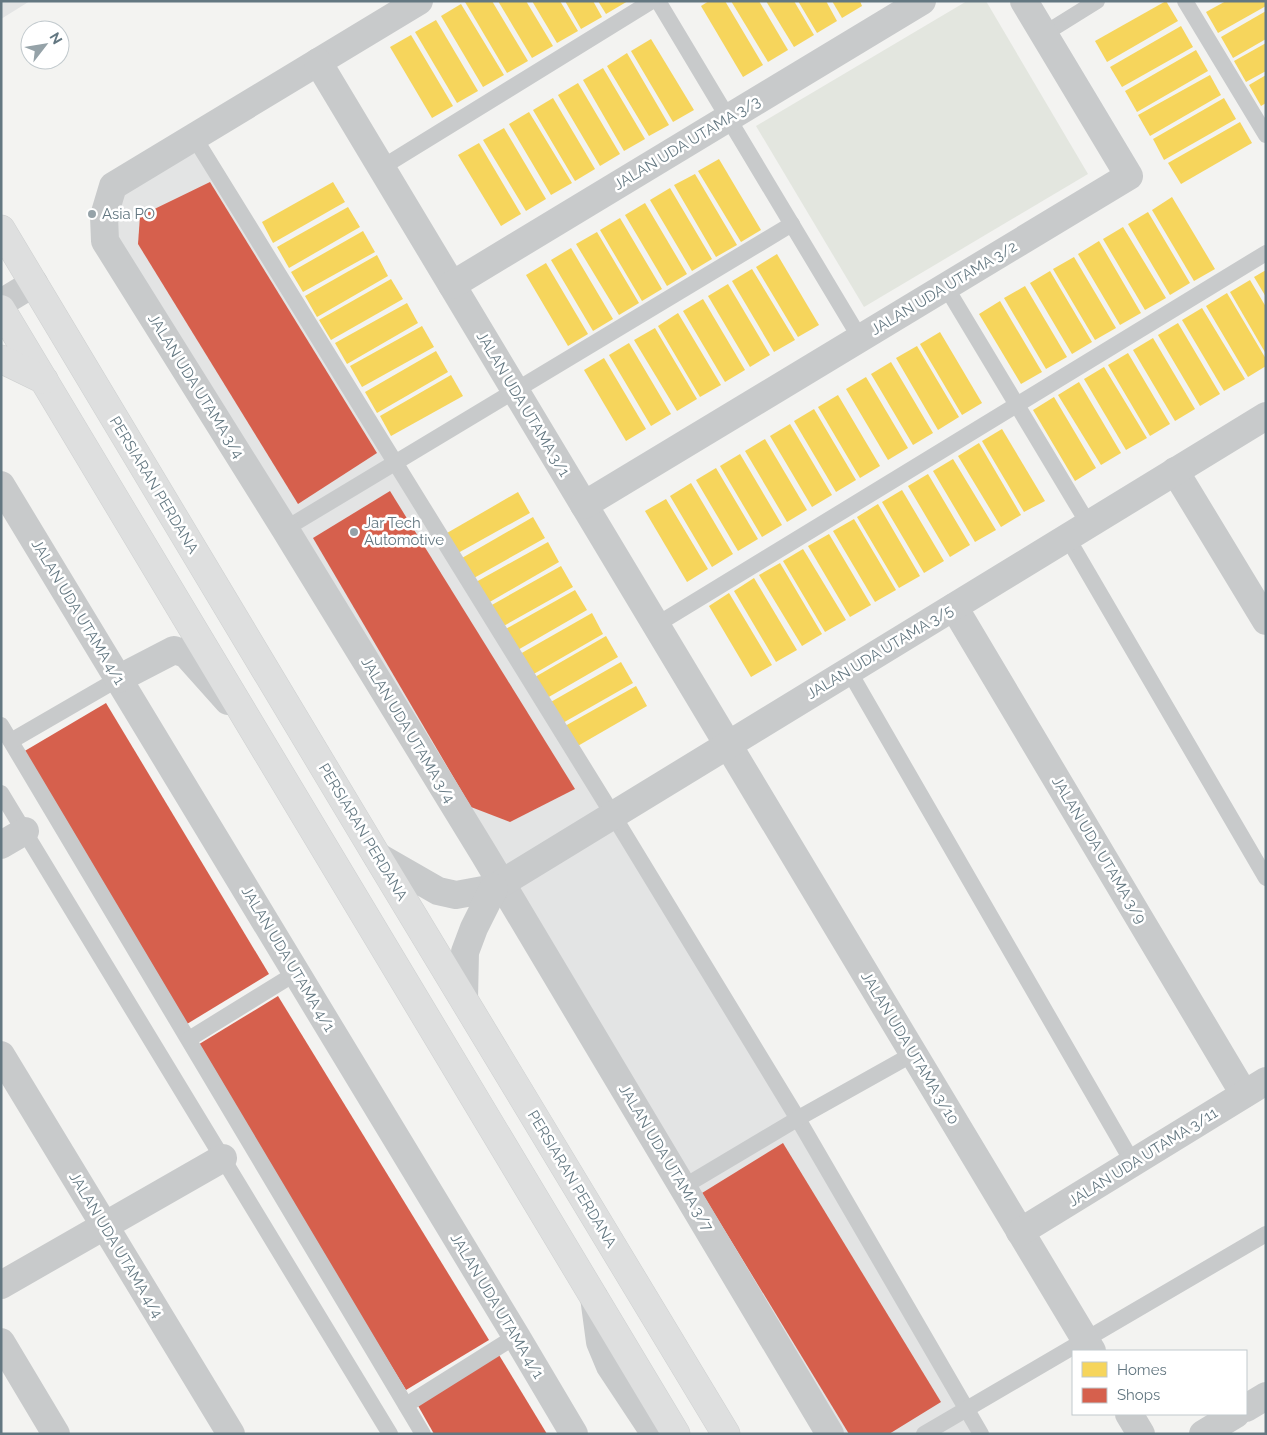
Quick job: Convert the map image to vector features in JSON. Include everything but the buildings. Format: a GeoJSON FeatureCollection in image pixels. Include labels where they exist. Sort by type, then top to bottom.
{"type":"FeatureCollection","features":[{"type":"Feature","properties":{"kind":"main road","name":"PERSIARAN PERDANA"},"geometry":{"type":"LineString","coordinates":[[4,239],[34,283],[376,856],[726,1434]]}},
{"type":"Feature","properties":{"kind":"main road"},"geometry":{"type":"LineString","coordinates":[[1,309],[676,1434]]}},
{"type":"Feature","properties":{"kind":"main road"},"geometry":{"type":"LineString","coordinates":[[1,359],[44,380]]}},
{"type":"Feature","properties":{"kind":"street","name":"JALAN UDA UTAMA 3/4"},"geometry":{"type":"LineString","coordinates":[[419,1],[113,186],[104,216],[105,241],[285,529],[498,886]]}},
{"type":"Feature","properties":{"kind":"street","name":"JALAN UDA UTAMA 3/3"},"geometry":{"type":"LineString","coordinates":[[452,285],[922,1]]}},
{"type":"Feature","properties":{"kind":"street","name":"JALAN UDA UTAMA 3/2"},"geometry":{"type":"LineString","coordinates":[[584,505],[1129,176],[1024,1]]}},
{"type":"Feature","properties":{"kind":"street","name":"JALAN UDA UTAMA 3/1"},"geometry":{"type":"LineString","coordinates":[[318,62],[728,745]]}},
{"type":"Feature","properties":{"kind":"street"},"geometry":{"type":"LineString","coordinates":[[1,303],[34,283]]}},
{"type":"Feature","properties":{"kind":"street","name":"JALAN UDA UTAMA 3/5"},"geometry":{"type":"LineString","coordinates":[[498,886],[1266,416]]}},
{"type":"Feature","properties":{"kind":"street"},"geometry":{"type":"LineString","coordinates":[[1175,471],[1266,621]]}},
{"type":"Feature","properties":{"kind":"street","name":"JALAN UDA UTAMA 4/1"},"geometry":{"type":"LineString","coordinates":[[1,485],[574,1434]]}},
{"type":"Feature","properties":{"kind":"street","name":"JALAN UDA UTAMA 3/9"},"geometry":{"type":"LineString","coordinates":[[954,606],[1255,1087]]}},
{"type":"Feature","properties":{"kind":"street"},"geometry":{"type":"LineString","coordinates":[[118,678],[174,650],[186,654],[254,730]]}},
{"type":"Feature","properties":{"kind":"street","name":"JALAN UDA UTAMA 3/10"},"geometry":{"type":"LineString","coordinates":[[728,745],[1088,1345]]}},
{"type":"Feature","properties":{"kind":"street"},"geometry":{"type":"LineString","coordinates":[[1,845],[24,831]]}},
{"type":"Feature","properties":{"kind":"street"},"geometry":{"type":"LineString","coordinates":[[376,856],[438,891],[456,895],[498,886]]}},
{"type":"Feature","properties":{"kind":"street"},"geometry":{"type":"LineString","coordinates":[[464,999],[465,952],[474,928],[498,886]]}},
{"type":"Feature","properties":{"kind":"street","name":"JALAN UDA UTAMA 3/7"},"geometry":{"type":"LineString","coordinates":[[498,886],[683,1187],[830,1434]]}},
{"type":"Feature","properties":{"kind":"street","name":"JALAN UDA UTAMA 4/4"},"geometry":{"type":"LineString","coordinates":[[1,1055],[231,1434]]}},
{"type":"Feature","properties":{"kind":"street","name":"JALAN UDA UTAMA 3/11"},"geometry":{"type":"LineString","coordinates":[[1020,1232],[1255,1087]]}},
{"type":"Feature","properties":{"kind":"street"},"geometry":{"type":"LineString","coordinates":[[1,1285],[223,1158]]}},
{"type":"Feature","properties":{"kind":"street"},"geometry":{"type":"LineString","coordinates":[[594,1297],[600,1342],[610,1366],[655,1434]]}},
{"type":"Feature","properties":{"kind":"street"},"geometry":{"type":"LineString","coordinates":[[1,1342],[56,1434]]}},
{"type":"Feature","properties":{"kind":"street"},"geometry":{"type":"LineString","coordinates":[[1247,1407],[1266,1396]]}},
{"type":"Feature","properties":{"kind":"street"},"geometry":{"type":"LineString","coordinates":[[1130,1415],[1141,1434]]}},
{"type":"Feature","properties":{"kind":"street"},"geometry":{"type":"LineString","coordinates":[[1203,1434],[1234,1415]]}},
{"type":"Feature","properties":{"kind":"lane"},"geometry":{"type":"LineString","coordinates":[[381,168],[652,1]]}},
{"type":"Feature","properties":{"kind":"lane"},"geometry":{"type":"LineString","coordinates":[[658,1],[860,338]]}},
{"type":"Feature","properties":{"kind":"lane"},"geometry":{"type":"LineString","coordinates":[[1044,34],[1097,1]]}},
{"type":"Feature","properties":{"kind":"lane"},"geometry":{"type":"LineString","coordinates":[[1185,1],[1266,135]]}},
{"type":"Feature","properties":{"kind":"lane"},"geometry":{"type":"LineString","coordinates":[[194,137],[613,815],[798,1119],[981,1434]]}},
{"type":"Feature","properties":{"kind":"lane"},"geometry":{"type":"LineString","coordinates":[[285,529],[792,224]]}},
{"type":"Feature","properties":{"kind":"lane"},"geometry":{"type":"LineString","coordinates":[[656,625],[1266,253]]}},
{"type":"Feature","properties":{"kind":"lane"},"geometry":{"type":"LineString","coordinates":[[946,286],[1017,405],[1078,531],[1266,878]]}},
{"type":"Feature","properties":{"kind":"lane"},"geometry":{"type":"LineString","coordinates":[[849,671],[1132,1163]]}},
{"type":"Feature","properties":{"kind":"lane"},"geometry":{"type":"LineString","coordinates":[[11,741],[118,678]]}},
{"type":"Feature","properties":{"kind":"lane"},"geometry":{"type":"LineString","coordinates":[[1,725],[423,1434]]}},
{"type":"Feature","properties":{"kind":"lane"},"geometry":{"type":"LineString","coordinates":[[1,793],[390,1434]]}},
{"type":"Feature","properties":{"kind":"lane"},"geometry":{"type":"LineString","coordinates":[[189,1039],[296,973]]}},
{"type":"Feature","properties":{"kind":"lane"},"geometry":{"type":"LineString","coordinates":[[683,1187],[913,1054]]}},
{"type":"Feature","properties":{"kind":"lane"},"geometry":{"type":"LineString","coordinates":[[1088,1345],[1266,1234]]}},
{"type":"Feature","properties":{"kind":"lane"},"geometry":{"type":"LineString","coordinates":[[406,1405],[516,1336]]}},
{"type":"Feature","properties":{"kind":"lane"},"geometry":{"type":"LineString","coordinates":[[924,1434],[966,1409],[1072,1353]]}},
{"type":"Feature","properties":{"kind":"shaded area"},"geometry":{"type":"Polygon","coordinates":[[[1,1],[30,1],[1,19],[1,1]]]}},
{"type":"Feature","properties":{"kind":"shaded area"},"geometry":{"type":"Polygon","coordinates":[[[967,1],[986,1],[1088,174],[864,307],[756,126],[967,1]]]}},
{"type":"Feature","properties":{"kind":"shaded area"},"geometry":{"type":"Polygon","coordinates":[[[205,140],[988,1434],[841,1434],[117,240],[114,219],[123,193],[205,140]]]}},
{"type":"Feature","properties":{"kind":"place","name":"Asia PO"},"geometry":{"type":"Point","coordinates":[92,214]}},
{"type":"Feature","properties":{"kind":"place","name":"Jar Tech Automotive"},"geometry":{"type":"Point","coordinates":[354,532]}}]}
